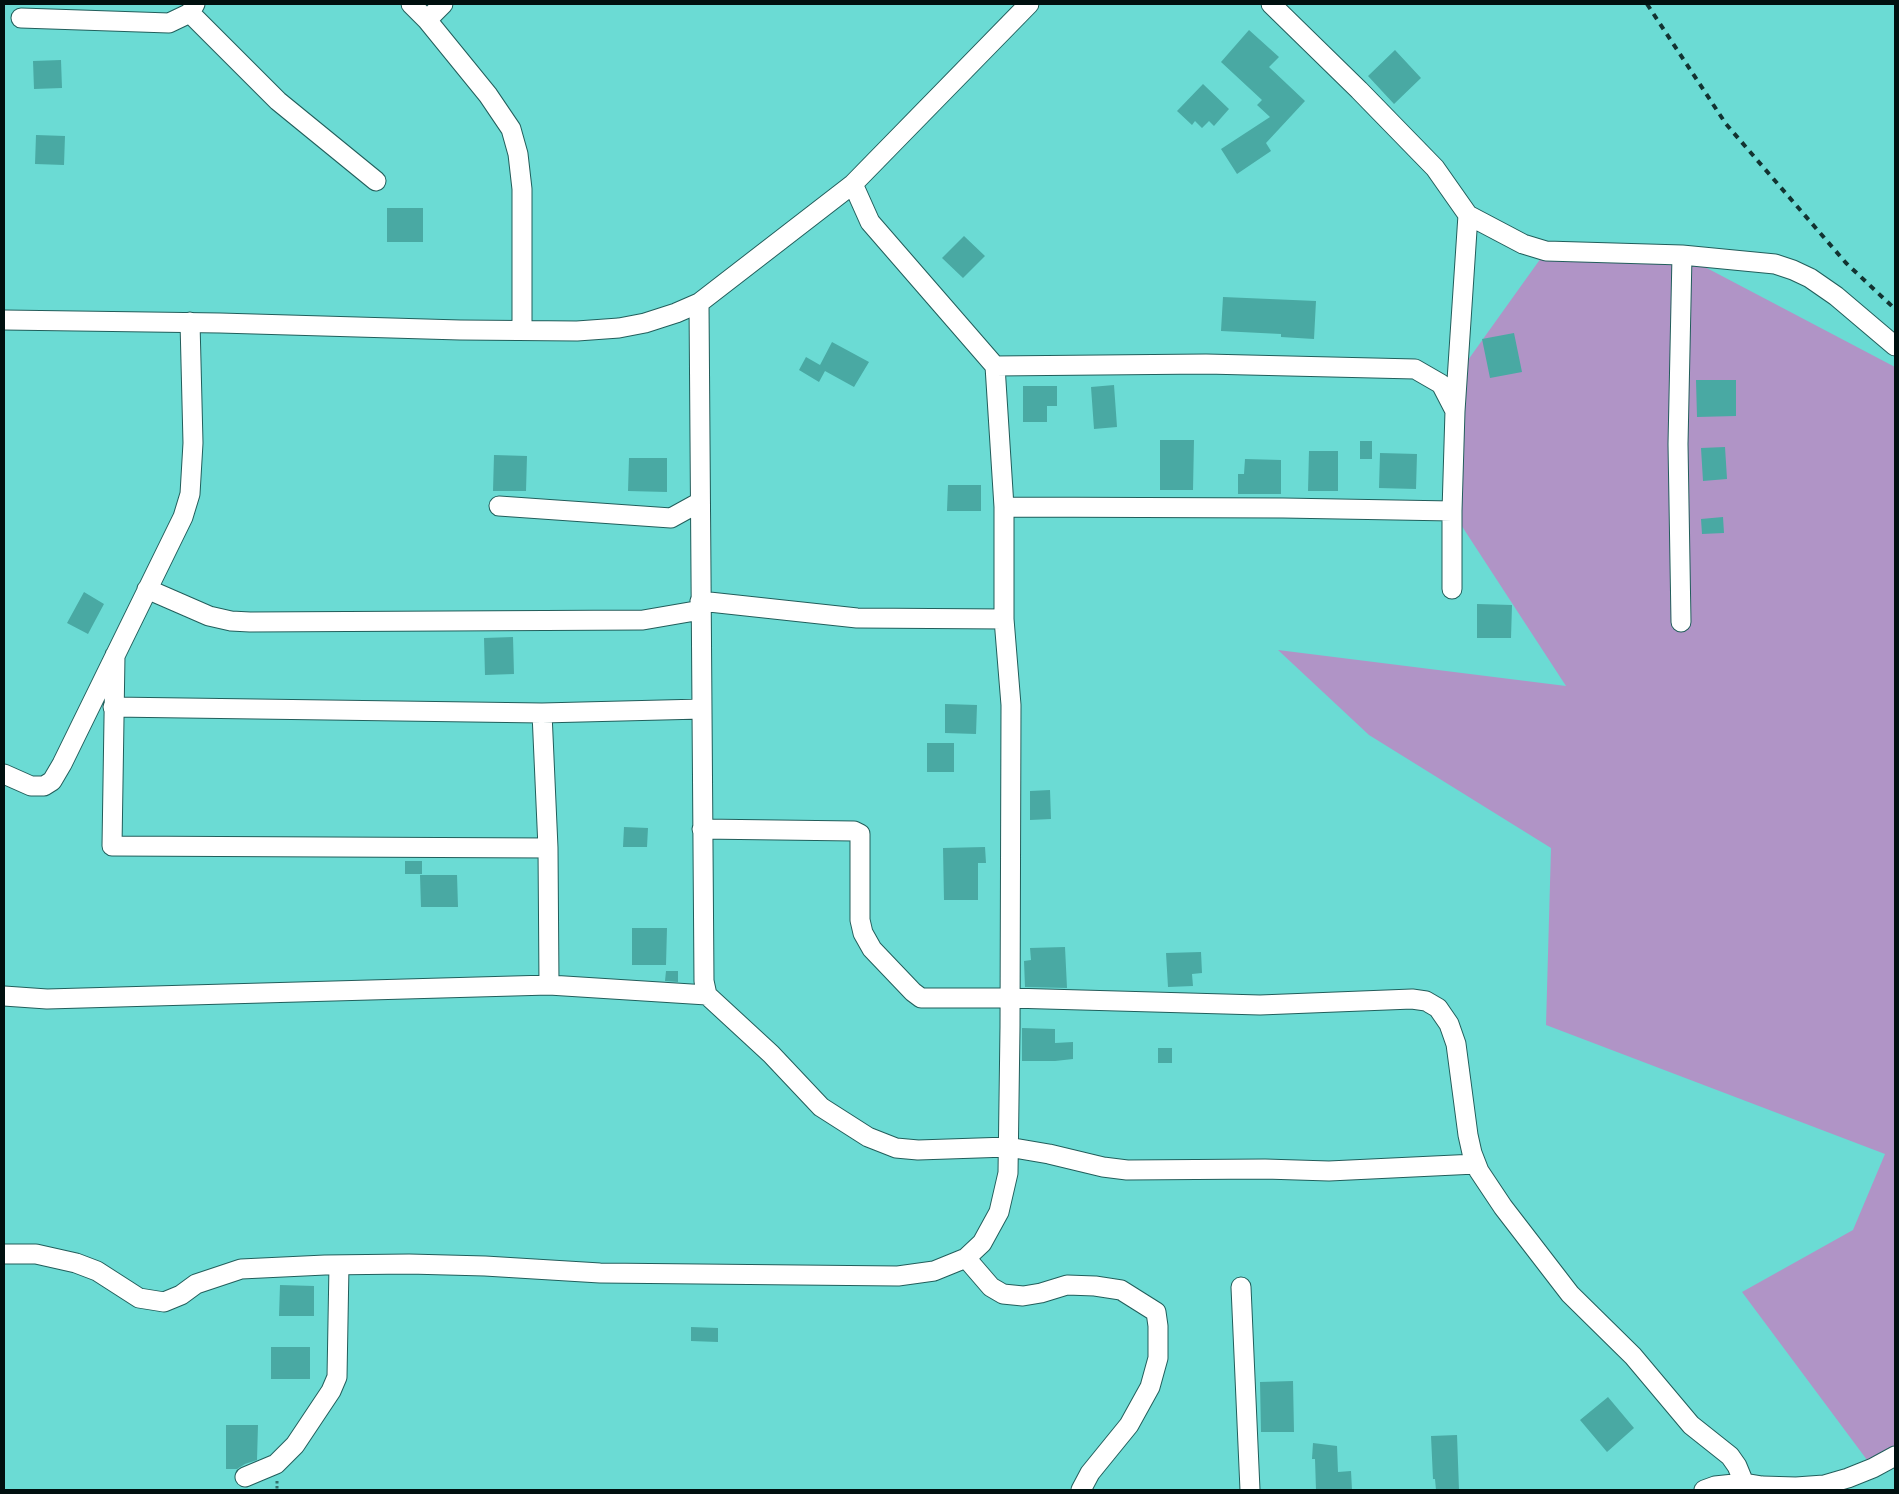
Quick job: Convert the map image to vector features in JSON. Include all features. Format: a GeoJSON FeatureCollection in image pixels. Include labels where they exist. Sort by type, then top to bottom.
{"type":"FeatureCollection","features":[{"type":"Feature","properties":{"kind":"street"},"geometry":{"type":"LineString","coordinates":[[411,4],[427,20],[488,94],[511,129],[518,154],[522,189],[522,330]]}},
{"type":"Feature","properties":{"kind":"street"},"geometry":{"type":"LineString","coordinates":[[427,20],[443,4]]}},
{"type":"Feature","properties":{"kind":"street"},"geometry":{"type":"LineString","coordinates":[[4,320],[190,322],[577,331],[619,328],[645,323],[676,313],[698,303],[852,184],[1029,4]]}},
{"type":"Feature","properties":{"kind":"street"},"geometry":{"type":"LineString","coordinates":[[1271,4],[1435,168],[1468,215],[1522,244],[1546,251],[1682,255],[1775,264],[1810,278],[1836,296],[1895,346]]}},
{"type":"Feature","properties":{"kind":"street"},"geometry":{"type":"LineString","coordinates":[[21,18],[169,23],[182,18],[192,8],[278,101],[376,181]]}},
{"type":"Feature","properties":{"kind":"street"},"geometry":{"type":"LineString","coordinates":[[4,1254],[36,1254],[76,1263],[97,1271],[139,1298],[164,1302],[181,1295],[196,1284],[241,1269],[339,1265],[456,1265],[600,1273],[898,1276],[934,1272],[966,1258],[982,1244],[999,1212],[1008,1173],[1010,706],[1004,619],[1004,507],[995,366],[870,222],[852,184]]}},
{"type":"Feature","properties":{"kind":"street"},"geometry":{"type":"LineString","coordinates":[[1452,589],[1455,411],[1468,215]]}},
{"type":"Feature","properties":{"kind":"street"},"geometry":{"type":"LineString","coordinates":[[1681,622],[1678,444],[1682,255]]}},
{"type":"Feature","properties":{"kind":"street"},"geometry":{"type":"LineString","coordinates":[[698,303],[702,829],[704,981],[707,995],[771,1054],[821,1108],[868,1137],[896,1148],[918,1150],[1008,1147],[1049,1154],[1088,1164],[1127,1170],[1265,1169],[1329,1171],[1476,1164]]}},
{"type":"Feature","properties":{"kind":"street"},"geometry":{"type":"LineString","coordinates":[[4,774],[31,786],[44,786],[52,781],[183,517],[190,494],[193,443],[190,322]]}},
{"type":"Feature","properties":{"kind":"street"},"geometry":{"type":"LineString","coordinates":[[995,366],[1206,364],[1415,369],[1441,384],[1455,411]]}},
{"type":"Feature","properties":{"kind":"street"},"geometry":{"type":"LineString","coordinates":[[499,506],[671,518],[700,502]]}},
{"type":"Feature","properties":{"kind":"street"},"geometry":{"type":"LineString","coordinates":[[1004,507],[1452,511]]}},
{"type":"Feature","properties":{"kind":"street"},"geometry":{"type":"LineString","coordinates":[[147,589],[209,616],[231,621],[250,622],[643,620],[701,605],[857,618],[1004,619]]}},
{"type":"Feature","properties":{"kind":"street"},"geometry":{"type":"LineString","coordinates":[[115,655],[112,846],[548,848]]}},
{"type":"Feature","properties":{"kind":"street"},"geometry":{"type":"LineString","coordinates":[[113,707],[542,713],[702,709]]}},
{"type":"Feature","properties":{"kind":"street"},"geometry":{"type":"LineString","coordinates":[[542,713],[548,848],[548,985]]}},
{"type":"Feature","properties":{"kind":"street"},"geometry":{"type":"LineString","coordinates":[[702,829],[854,831],[860,834],[860,920],[863,933],[872,949],[921,998],[1010,998],[1260,1005],[1412,999],[1426,1001],[1438,1008],[1449,1024],[1456,1044],[1468,1134],[1476,1164],[1503,1208],[1570,1294],[1633,1356],[1691,1425],[1730,1456],[1737,1466],[1744,1483]]}},
{"type":"Feature","properties":{"kind":"street"},"geometry":{"type":"LineString","coordinates":[[4,996],[47,1000],[548,985],[707,995]]}},
{"type":"Feature","properties":{"kind":"street"},"geometry":{"type":"LineString","coordinates":[[966,1258],[991,1287],[1003,1294],[1023,1296],[1067,1285],[1095,1286],[1122,1290],[1156,1312],[1158,1358],[1150,1387],[1129,1425],[1090,1473],[1081,1490]]}},
{"type":"Feature","properties":{"kind":"street"},"geometry":{"type":"LineString","coordinates":[[245,1477],[276,1464],[295,1445],[331,1391],[337,1377],[339,1265]]}},
{"type":"Feature","properties":{"kind":"street"},"geometry":{"type":"LineString","coordinates":[[1241,1287],[1250,1490]]}},
{"type":"Feature","properties":{"kind":"street"},"geometry":{"type":"LineString","coordinates":[[1704,1490],[1714,1486],[1744,1483],[1762,1486],[1796,1487],[1824,1484],[1848,1478],[1873,1468],[1895,1456]]}},
{"type":"Feature","properties":{"kind":"shaded area"},"geometry":{"type":"Polygon","coordinates":[[[1546,251],[1682,255],[1895,367],[1895,1458],[1873,1468],[1742,1292],[1853,1230],[1885,1154],[1546,1025],[1551,848],[1369,735],[1278,650],[1566,686],[1452,511],[1458,374],[1546,251]]]}},
{"type":"Feature","properties":{"kind":"building"},"geometry":{"type":"Polygon","coordinates":[[[1249,30],[1279,57],[1269,67],[1305,101],[1266,143],[1271,151],[1237,174],[1221,149],[1270,117],[1257,105],[1262,100],[1221,62],[1249,30]]]}},
{"type":"Feature","properties":{"kind":"building"},"geometry":{"type":"Polygon","coordinates":[[[1395,50],[1421,78],[1394,104],[1368,76],[1395,50]]]}},
{"type":"Feature","properties":{"kind":"building"},"geometry":{"type":"Polygon","coordinates":[[[61,60],[62,88],[34,89],[33,61],[61,60]]]}},
{"type":"Feature","properties":{"kind":"building"},"geometry":{"type":"Polygon","coordinates":[[[1203,84],[1229,109],[1214,126],[1209,121],[1202,128],[1195,121],[1192,125],[1177,111],[1203,84]]]}},
{"type":"Feature","properties":{"kind":"building"},"geometry":{"type":"Polygon","coordinates":[[[36,135],[65,136],[64,165],[35,164],[36,135]]]}},
{"type":"Feature","properties":{"kind":"building"},"geometry":{"type":"Polygon","coordinates":[[[387,208],[423,208],[423,242],[387,242],[387,208]]]}},
{"type":"Feature","properties":{"kind":"building"},"geometry":{"type":"Polygon","coordinates":[[[964,236],[985,256],[963,278],[942,258],[964,236]]]}},
{"type":"Feature","properties":{"kind":"building"},"geometry":{"type":"Polygon","coordinates":[[[1223,297],[1316,301],[1314,339],[1281,337],[1281,334],[1221,331],[1223,297]]]}},
{"type":"Feature","properties":{"kind":"building"},"geometry":{"type":"Polygon","coordinates":[[[1514,333],[1522,372],[1490,378],[1482,339],[1514,333]]]}},
{"type":"Feature","properties":{"kind":"building"},"geometry":{"type":"Polygon","coordinates":[[[832,342],[869,362],[854,387],[825,371],[819,382],[799,370],[806,357],[820,365],[832,342]]]}},
{"type":"Feature","properties":{"kind":"building"},"geometry":{"type":"Polygon","coordinates":[[[1696,380],[1736,380],[1736,416],[1697,417],[1696,380]]]}},
{"type":"Feature","properties":{"kind":"building"},"geometry":{"type":"Polygon","coordinates":[[[1114,385],[1117,427],[1094,429],[1091,387],[1114,385]]]}},
{"type":"Feature","properties":{"kind":"building"},"geometry":{"type":"Polygon","coordinates":[[[1023,386],[1057,386],[1057,406],[1047,406],[1047,422],[1023,422],[1023,386]]]}},
{"type":"Feature","properties":{"kind":"building"},"geometry":{"type":"Polygon","coordinates":[[[1160,440],[1194,440],[1193,490],[1160,490],[1160,440]]]}},
{"type":"Feature","properties":{"kind":"building"},"geometry":{"type":"Polygon","coordinates":[[[1360,441],[1372,441],[1372,459],[1360,459],[1360,441]]]}},
{"type":"Feature","properties":{"kind":"building"},"geometry":{"type":"Polygon","coordinates":[[[1725,447],[1727,479],[1703,481],[1701,448],[1725,447]]]}},
{"type":"Feature","properties":{"kind":"building"},"geometry":{"type":"Polygon","coordinates":[[[1309,451],[1338,451],[1338,491],[1308,491],[1309,451]]]}},
{"type":"Feature","properties":{"kind":"building"},"geometry":{"type":"Polygon","coordinates":[[[1380,453],[1417,454],[1416,489],[1379,488],[1380,453]]]}},
{"type":"Feature","properties":{"kind":"building"},"geometry":{"type":"Polygon","coordinates":[[[494,455],[527,456],[526,491],[493,491],[494,455]]]}},
{"type":"Feature","properties":{"kind":"building"},"geometry":{"type":"Polygon","coordinates":[[[629,458],[667,458],[667,492],[628,491],[629,458]]]}},
{"type":"Feature","properties":{"kind":"building"},"geometry":{"type":"Polygon","coordinates":[[[1245,459],[1281,460],[1281,494],[1238,494],[1238,474],[1244,474],[1245,459]]]}},
{"type":"Feature","properties":{"kind":"building"},"geometry":{"type":"Polygon","coordinates":[[[948,485],[981,485],[981,511],[947,511],[948,485]]]}},
{"type":"Feature","properties":{"kind":"building"},"geometry":{"type":"Polygon","coordinates":[[[1723,517],[1724,533],[1702,534],[1701,519],[1723,517]]]}},
{"type":"Feature","properties":{"kind":"building"},"geometry":{"type":"Polygon","coordinates":[[[84,592],[104,604],[88,634],[67,623],[84,592]]]}},
{"type":"Feature","properties":{"kind":"building"},"geometry":{"type":"Polygon","coordinates":[[[1477,604],[1512,605],[1511,638],[1477,638],[1477,604]]]}},
{"type":"Feature","properties":{"kind":"building"},"geometry":{"type":"Polygon","coordinates":[[[513,637],[514,674],[485,675],[484,638],[513,637]]]}},
{"type":"Feature","properties":{"kind":"building"},"geometry":{"type":"Polygon","coordinates":[[[945,704],[977,705],[976,734],[945,733],[945,704]]]}},
{"type":"Feature","properties":{"kind":"building"},"geometry":{"type":"Polygon","coordinates":[[[927,743],[954,743],[954,772],[927,772],[927,743]]]}},
{"type":"Feature","properties":{"kind":"building"},"geometry":{"type":"Polygon","coordinates":[[[1050,790],[1051,819],[1030,820],[1030,791],[1050,790]]]}},
{"type":"Feature","properties":{"kind":"building"},"geometry":{"type":"Polygon","coordinates":[[[624,827],[648,828],[647,847],[623,847],[624,827]]]}},
{"type":"Feature","properties":{"kind":"building"},"geometry":{"type":"Polygon","coordinates":[[[985,847],[986,863],[978,863],[978,900],[944,900],[943,848],[985,847]]]}},
{"type":"Feature","properties":{"kind":"building"},"geometry":{"type":"Polygon","coordinates":[[[405,861],[422,861],[422,874],[405,874],[405,861]]]}},
{"type":"Feature","properties":{"kind":"building"},"geometry":{"type":"Polygon","coordinates":[[[420,875],[457,875],[458,907],[421,907],[420,875]]]}},
{"type":"Feature","properties":{"kind":"building"},"geometry":{"type":"Polygon","coordinates":[[[632,928],[667,928],[666,965],[632,965],[632,928]]]}},
{"type":"Feature","properties":{"kind":"building"},"geometry":{"type":"Polygon","coordinates":[[[1065,947],[1067,988],[1025,987],[1024,961],[1031,960],[1030,948],[1065,947]]]}},
{"type":"Feature","properties":{"kind":"building"},"geometry":{"type":"Polygon","coordinates":[[[1201,952],[1202,973],[1192,974],[1193,986],[1168,987],[1166,953],[1201,952]]]}},
{"type":"Feature","properties":{"kind":"building"},"geometry":{"type":"Polygon","coordinates":[[[666,971],[678,971],[678,982],[665,981],[666,971]]]}},
{"type":"Feature","properties":{"kind":"building"},"geometry":{"type":"Polygon","coordinates":[[[1022,1028],[1055,1029],[1055,1043],[1073,1042],[1073,1059],[1022,1061],[1022,1028]]]}},
{"type":"Feature","properties":{"kind":"building"},"geometry":{"type":"Polygon","coordinates":[[[1158,1048],[1172,1048],[1172,1063],[1158,1063],[1158,1048]]]}},
{"type":"Feature","properties":{"kind":"building"},"geometry":{"type":"Polygon","coordinates":[[[280,1285],[314,1286],[314,1316],[279,1316],[280,1285]]]}},
{"type":"Feature","properties":{"kind":"building"},"geometry":{"type":"Polygon","coordinates":[[[691,1327],[718,1328],[718,1342],[691,1341],[691,1327]]]}},
{"type":"Feature","properties":{"kind":"building"},"geometry":{"type":"Polygon","coordinates":[[[271,1347],[310,1347],[310,1379],[271,1379],[271,1347]]]}},
{"type":"Feature","properties":{"kind":"building"},"geometry":{"type":"Polygon","coordinates":[[[1293,1381],[1294,1432],[1261,1432],[1260,1382],[1293,1381]]]}},
{"type":"Feature","properties":{"kind":"building"},"geometry":{"type":"Polygon","coordinates":[[[1608,1397],[1634,1428],[1607,1452],[1580,1420],[1608,1397]]]}},
{"type":"Feature","properties":{"kind":"building"},"geometry":{"type":"Polygon","coordinates":[[[226,1425],[258,1425],[257,1460],[237,1469],[226,1469],[226,1425]]]}},
{"type":"Feature","properties":{"kind":"building"},"geometry":{"type":"Polygon","coordinates":[[[1457,1435],[1459,1490],[1436,1490],[1435,1479],[1433,1479],[1431,1436],[1457,1435]]]}},
{"type":"Feature","properties":{"kind":"building"},"geometry":{"type":"Polygon","coordinates":[[[1313,1443],[1337,1446],[1338,1472],[1351,1471],[1352,1490],[1316,1490],[1315,1459],[1312,1459],[1313,1443]]]}},
{"type":"Feature","properties":{"kind":"railway"},"geometry":{"type":"LineString","coordinates":[[1647,4],[1726,124],[1846,263],[1895,309]]}}]}
